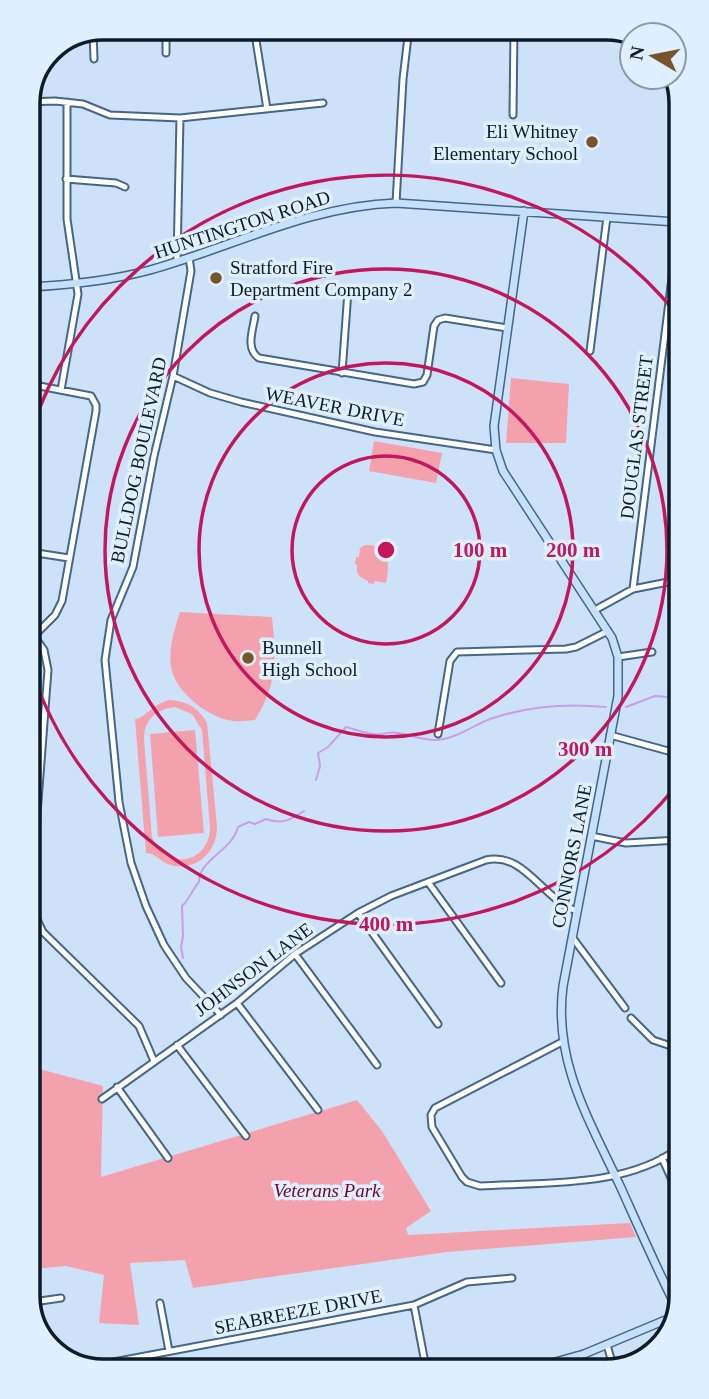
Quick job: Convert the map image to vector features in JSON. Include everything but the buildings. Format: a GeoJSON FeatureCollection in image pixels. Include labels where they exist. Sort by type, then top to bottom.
{"type":"FeatureCollection","features":[{"type":"Feature","properties":{"kind":"street"},"geometry":{"type":"LineString","coordinates":[[166,40],[166,53]]}},
{"type":"Feature","properties":{"kind":"street"},"geometry":{"type":"LineString","coordinates":[[256,40],[267,109]]}},
{"type":"Feature","properties":{"kind":"street"},"geometry":{"type":"LineString","coordinates":[[396,203],[408,40]]}},
{"type":"Feature","properties":{"kind":"street"},"geometry":{"type":"LineString","coordinates":[[513,115],[514,40]]}},
{"type":"Feature","properties":{"kind":"street"},"geometry":{"type":"LineString","coordinates":[[93,41],[93,59]]}},
{"type":"Feature","properties":{"kind":"street"},"geometry":{"type":"LineString","coordinates":[[40,102],[83,104],[110,115],[180,118],[323,103]]}},
{"type":"Feature","properties":{"kind":"street"},"geometry":{"type":"LineString","coordinates":[[61,390],[78,294],[67,219],[67,102]]}},
{"type":"Feature","properties":{"kind":"street"},"geometry":{"type":"LineString","coordinates":[[177,261],[180,118]]}},
{"type":"Feature","properties":{"kind":"street"},"geometry":{"type":"LineString","coordinates":[[66,179],[116,183],[125,187]]}},
{"type":"Feature","properties":{"kind":"street","name":"HUNTINGTON ROAD"},"geometry":{"type":"LineString","coordinates":[[40,286],[120,278],[327,211],[355,206],[396,203],[669,221]]}},
{"type":"Feature","properties":{"kind":"street","name":"CONNORS LANE"},"geometry":{"type":"LineString","coordinates":[[524,211],[494,426],[496,450],[503,471],[608,631],[618,657],[619,684],[561,1002],[562,1042],[575,1088],[669,1292]]}},
{"type":"Feature","properties":{"kind":"street"},"geometry":{"type":"LineString","coordinates":[[590,351],[607,217]]}},
{"type":"Feature","properties":{"kind":"street","name":"BULLDOG BOULEVARD"},"geometry":{"type":"LineString","coordinates":[[189,257],[191,271],[173,376],[153,456],[133,567],[111,620],[105,660],[119,802],[131,863],[146,906],[164,945],[186,978],[221,1015]]}},
{"type":"Feature","properties":{"kind":"street"},"geometry":{"type":"LineString","coordinates":[[342,373],[348,291]]}},
{"type":"Feature","properties":{"kind":"street","name":"DOUGLAS STREET"},"geometry":{"type":"LineString","coordinates":[[633,589],[669,302]]}},
{"type":"Feature","properties":{"kind":"street"},"geometry":{"type":"LineString","coordinates":[[255,316],[251,348],[256,357],[420,384],[427,375],[434,326],[438,320],[445,318],[508,328]]}},
{"type":"Feature","properties":{"kind":"street","name":"WEAVER DRIVE"},"geometry":{"type":"LineString","coordinates":[[173,376],[210,393],[241,402],[375,432],[496,450]]}},
{"type":"Feature","properties":{"kind":"street"},"geometry":{"type":"LineString","coordinates":[[40,386],[91,396],[96,405],[59,609],[40,626]]}},
{"type":"Feature","properties":{"kind":"street"},"geometry":{"type":"LineString","coordinates":[[40,554],[69,558]]}},
{"type":"Feature","properties":{"kind":"street"},"geometry":{"type":"LineString","coordinates":[[595,610],[633,589],[669,582]]}},
{"type":"Feature","properties":{"kind":"street"},"geometry":{"type":"LineString","coordinates":[[438,734],[450,661],[457,652],[566,649],[576,647],[608,631]]}},
{"type":"Feature","properties":{"kind":"street"},"geometry":{"type":"LineString","coordinates":[[40,644],[44,650],[48,670],[40,775]]}},
{"type":"Feature","properties":{"kind":"street"},"geometry":{"type":"LineString","coordinates":[[618,657],[652,652]]}},
{"type":"Feature","properties":{"kind":"street"},"geometry":{"type":"LineString","coordinates":[[610,735],[669,751]]}},
{"type":"Feature","properties":{"kind":"street"},"geometry":{"type":"LineString","coordinates":[[591,836],[626,843],[669,841]]}},
{"type":"Feature","properties":{"kind":"street","name":"JOHNSON LANE"},"geometry":{"type":"LineString","coordinates":[[102,1099],[237,1003],[295,954],[391,895],[486,860],[505,859],[518,866],[558,903],[577,911]]}},
{"type":"Feature","properties":{"kind":"street"},"geometry":{"type":"LineString","coordinates":[[428,882],[501,983]]}},
{"type":"Feature","properties":{"kind":"street"},"geometry":{"type":"LineString","coordinates":[[358,913],[438,1024]]}},
{"type":"Feature","properties":{"kind":"street"},"geometry":{"type":"LineString","coordinates":[[40,926],[43,932],[139,1026],[154,1061]]}},
{"type":"Feature","properties":{"kind":"street"},"geometry":{"type":"LineString","coordinates":[[572,937],[625,1008]]}},
{"type":"Feature","properties":{"kind":"street"},"geometry":{"type":"LineString","coordinates":[[295,954],[377,1066]]}},
{"type":"Feature","properties":{"kind":"street"},"geometry":{"type":"LineString","coordinates":[[237,1003],[318,1110]]}},
{"type":"Feature","properties":{"kind":"street"},"geometry":{"type":"LineString","coordinates":[[631,1018],[653,1040],[669,1045]]}},
{"type":"Feature","properties":{"kind":"street"},"geometry":{"type":"LineString","coordinates":[[562,1042],[435,1108],[431,1115],[432,1127],[462,1177],[474,1185],[616,1177],[669,1154]]}},
{"type":"Feature","properties":{"kind":"street"},"geometry":{"type":"LineString","coordinates":[[177,1045],[246,1136]]}},
{"type":"Feature","properties":{"kind":"street"},"geometry":{"type":"LineString","coordinates":[[117,1087],[168,1158]]}},
{"type":"Feature","properties":{"kind":"street"},"geometry":{"type":"LineString","coordinates":[[662,1158],[669,1174]]}},
{"type":"Feature","properties":{"kind":"street","name":"SEABREEZE DRIVE"},"geometry":{"type":"LineString","coordinates":[[128,1359],[414,1305],[467,1282],[512,1278]]}},
{"type":"Feature","properties":{"kind":"street"},"geometry":{"type":"LineString","coordinates":[[40,1301],[61,1297]]}},
{"type":"Feature","properties":{"kind":"street"},"geometry":{"type":"LineString","coordinates":[[160,1303],[169,1351]]}},
{"type":"Feature","properties":{"kind":"street"},"geometry":{"type":"LineString","coordinates":[[414,1305],[424,1359]]}},
{"type":"Feature","properties":{"kind":"street"},"geometry":{"type":"LineString","coordinates":[[563,1359],[607,1345],[664,1321]]}},
{"type":"Feature","properties":{"kind":"street"},"geometry":{"type":"LineString","coordinates":[[607,1345],[611,1359]]}},
{"type":"Feature","properties":{"kind":"green space"},"geometry":{"type":"Polygon","coordinates":[[[511,378],[569,384],[566,443],[506,443],[511,378]]]}},
{"type":"Feature","properties":{"kind":"green space"},"geometry":{"type":"Polygon","coordinates":[[[374,441],[442,453],[436,483],[369,471],[374,441]]]}},
{"type":"Feature","properties":{"kind":"green space"},"geometry":{"type":"Polygon","coordinates":[[[365,545],[384,552],[388,562],[386,583],[368,583],[360,577],[355,564],[356,557],[359,557],[360,548],[365,545]]]}},
{"type":"Feature","properties":{"kind":"green space"},"geometry":{"type":"Polygon","coordinates":[[[180,612],[272,617],[274,670],[268,694],[255,720],[235,721],[220,718],[194,702],[180,687],[172,671],[170,657],[180,612]]]}},
{"type":"Feature","properties":{"kind":"green space"},"geometry":{"type":"Polygon","coordinates":[[[170,700],[187,704],[196,709],[207,723],[216,836],[209,852],[197,863],[189,866],[171,865],[146,853],[135,719],[170,700]],[[175,707],[162,710],[149,721],[144,739],[152,837],[158,848],[176,859],[195,856],[202,850],[208,840],[210,828],[202,730],[192,714],[175,707]]]}},
{"type":"Feature","properties":{"kind":"green space"},"geometry":{"type":"Polygon","coordinates":[[[195,730],[204,833],[158,837],[150,734],[195,730]]]}},
{"type":"Feature","properties":{"kind":"green space","name":"Veterans Park"},"geometry":{"type":"Polygon","coordinates":[[[40,1069],[103,1086],[101,1177],[357,1100],[382,1131],[431,1211],[406,1228],[408,1235],[630,1223],[636,1237],[447,1252],[193,1288],[185,1260],[130,1263],[139,1325],[99,1323],[104,1275],[66,1266],[40,1268],[40,1069]]]}},
{"type":"Feature","properties":{"kind":"waterway"},"geometry":{"type":"LineString","coordinates":[[626,707],[655,696],[669,697]]}},
{"type":"Feature","properties":{"kind":"waterway"},"geometry":{"type":"LineString","coordinates":[[316,780],[320,766],[318,753],[328,747],[346,727],[372,734],[395,733],[435,740],[449,738],[490,719],[533,708],[576,705],[606,707]]}},
{"type":"Feature","properties":{"kind":"waterway"},"geometry":{"type":"LineString","coordinates":[[183,958],[182,906],[199,882],[204,867],[235,835],[238,827],[266,819],[286,821],[304,811]]}},
{"type":"Feature","properties":{"kind":"place","name":"Eli Whitney Elementary School"},"geometry":{"type":"Point","coordinates":[592,142]}},
{"type":"Feature","properties":{"kind":"place","name":"Stratford Fire Department Company 2"},"geometry":{"type":"Point","coordinates":[216,278]}},
{"type":"Feature","properties":{"kind":"place","name":"Bunnell High School"},"geometry":{"type":"Point","coordinates":[248,658]}}]}
